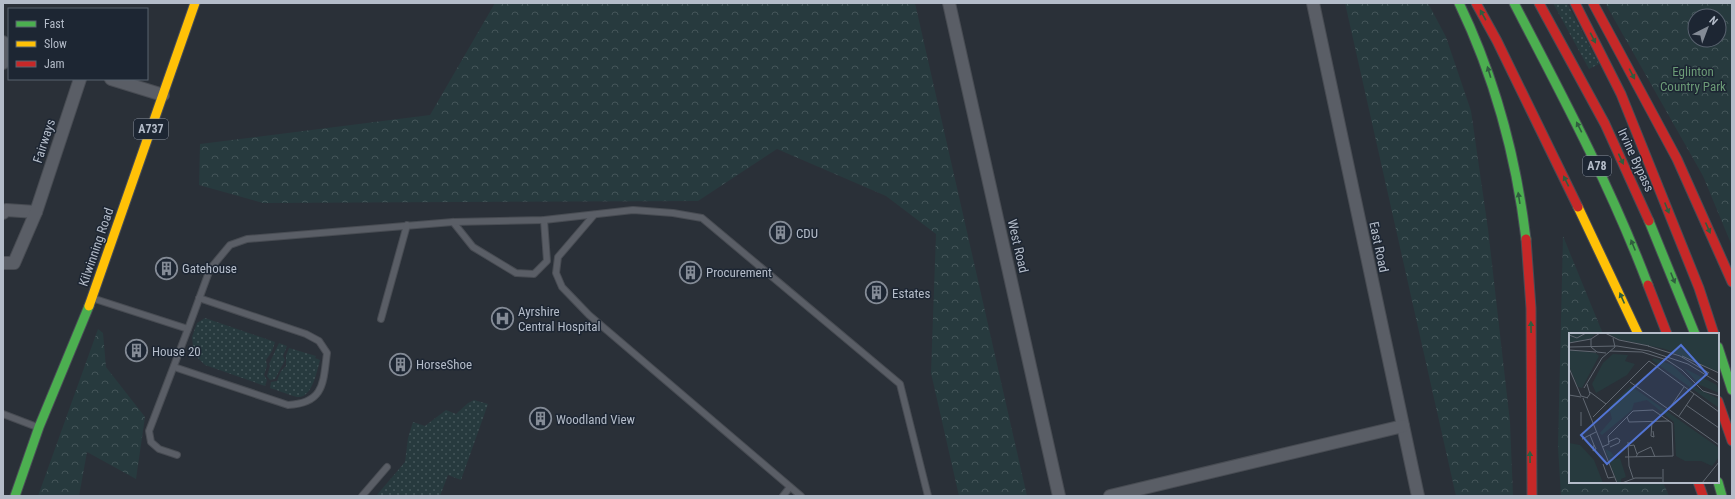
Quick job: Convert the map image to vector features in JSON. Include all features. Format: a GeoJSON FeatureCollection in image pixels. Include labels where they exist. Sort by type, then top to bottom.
{"type":"FeatureCollection","features":[{"type":"Feature","properties":{"kind":"main road","name":"Kilwinning Road"},"geometry":{"type":"LineString","coordinates":[[15,496],[39,427],[92,298],[195,3]]}},
{"type":"Feature","properties":{"kind":"main road"},"geometry":{"type":"LineString","coordinates":[[1458,3],[1487,64],[1499,106],[1515,174],[1527,246],[1532,382],[1530,455],[1532,496]]}},
{"type":"Feature","properties":{"kind":"main road"},"geometry":{"type":"LineString","coordinates":[[1476,3],[1497,41],[1562,173],[1638,333]]}},
{"type":"Feature","properties":{"kind":"main road","name":"A78"},"geometry":{"type":"LineString","coordinates":[[1514,3],[1531,33],[1588,145],[1632,242],[1667,333]]}},
{"type":"Feature","properties":{"kind":"main road","name":"Irvine Bypass"},"geometry":{"type":"LineString","coordinates":[[1540,3],[1605,124],[1650,223],[1695,333]]}},
{"type":"Feature","properties":{"kind":"main road"},"geometry":{"type":"LineString","coordinates":[[1575,3],[1621,94],[1699,288],[1714,333]]}},
{"type":"Feature","properties":{"kind":"main road"},"geometry":{"type":"LineString","coordinates":[[1593,3],[1677,159],[1732,282]]}},
{"type":"Feature","properties":{"kind":"main road"},"geometry":{"type":"LineString","coordinates":[[1719,350],[1732,390]]}},
{"type":"Feature","properties":{"kind":"main road"},"geometry":{"type":"LineString","coordinates":[[1719,404],[1732,441]]}},
{"type":"Feature","properties":{"kind":"main road"},"geometry":{"type":"LineString","coordinates":[[1698,483],[1703,496]]}},
{"type":"Feature","properties":{"kind":"main road"},"geometry":{"type":"LineString","coordinates":[[1718,483],[1722,496]]}},
{"type":"Feature","properties":{"kind":"street","name":"West Road"},"geometry":{"type":"LineString","coordinates":[[949,3],[1059,496]]}},
{"type":"Feature","properties":{"kind":"street","name":"East Road"},"geometry":{"type":"LineString","coordinates":[[1313,3],[1418,496]]}},
{"type":"Feature","properties":{"kind":"street"},"geometry":{"type":"LineString","coordinates":[[3,42],[5,45],[6,58]]}},
{"type":"Feature","properties":{"kind":"street","name":"Fairways"},"geometry":{"type":"LineString","coordinates":[[3,263],[14,263],[36,212],[80,80]]}},
{"type":"Feature","properties":{"kind":"street"},"geometry":{"type":"LineString","coordinates":[[114,80],[163,94]]}},
{"type":"Feature","properties":{"kind":"street"},"geometry":{"type":"LineString","coordinates":[[3,212],[6,210],[36,212]]}},
{"type":"Feature","properties":{"kind":"street"},"geometry":{"type":"LineString","coordinates":[[1110,496],[1403,426]]}},
{"type":"Feature","properties":{"kind":"lane"},"geometry":{"type":"LineString","coordinates":[[177,455],[159,449],[151,442],[149,431],[210,269],[230,245],[247,239],[453,222],[544,220],[633,210],[673,212],[702,218],[900,384],[928,496]]}},
{"type":"Feature","properties":{"kind":"lane"},"geometry":{"type":"LineString","coordinates":[[594,215],[558,257],[556,273],[562,287],[595,319],[801,496]]}},
{"type":"Feature","properties":{"kind":"lane"},"geometry":{"type":"LineString","coordinates":[[453,222],[473,247],[516,274],[534,274],[547,261],[544,220]]}},
{"type":"Feature","properties":{"kind":"lane"},"geometry":{"type":"LineString","coordinates":[[381,319],[407,226]]}},
{"type":"Feature","properties":{"kind":"lane"},"geometry":{"type":"LineString","coordinates":[[92,298],[188,329]]}},
{"type":"Feature","properties":{"kind":"lane"},"geometry":{"type":"LineString","coordinates":[[174,367],[288,405],[302,404],[316,397],[323,382],[327,352],[319,341],[306,334],[199,298]]}},
{"type":"Feature","properties":{"kind":"lane"},"geometry":{"type":"LineString","coordinates":[[3,414],[39,427]]}},
{"type":"Feature","properties":{"kind":"lane"},"geometry":{"type":"LineString","coordinates":[[362,496],[387,467]]}},
{"type":"Feature","properties":{"kind":"lane"},"geometry":{"type":"LineString","coordinates":[[783,496],[790,487]]}},
{"type":"Feature","properties":{"kind":"green space"},"geometry":{"type":"Polygon","coordinates":[[[495,3],[915,3],[1027,496],[959,496],[931,373],[936,234],[886,196],[777,149],[698,201],[263,203],[199,185],[200,144],[430,115],[495,3]]]}},
{"type":"Feature","properties":{"kind":"green space"},"geometry":{"type":"Polygon","coordinates":[[[1345,3],[1428,3],[1446,37],[1471,111],[1488,229],[1510,422],[1513,496],[1456,496],[1345,3]]]}},
{"type":"Feature","properties":{"kind":"green space"},"geometry":{"type":"Polygon","coordinates":[[[1553,3],[1567,3],[1599,64],[1589,69],[1553,3]]]}},
{"type":"Feature","properties":{"kind":"green space","name":"Eglinton Country Park"},"geometry":{"type":"Polygon","coordinates":[[[1605,3],[1732,3],[1732,246],[1703,176],[1605,3]]]}},
{"type":"Feature","properties":{"kind":"green space"},"geometry":{"type":"Polygon","coordinates":[[[1563,236],[1603,333],[1569,333],[1569,483],[1663,483],[1669,496],[1561,496],[1558,447],[1563,236]]]}},
{"type":"Feature","properties":{"kind":"green space"},"geometry":{"type":"Polygon","coordinates":[[[205,318],[275,342],[272,351],[266,360],[267,366],[264,375],[267,380],[265,386],[205,365],[196,356],[192,337],[197,323],[205,318]]]}},
{"type":"Feature","properties":{"kind":"green space"},"geometry":{"type":"Polygon","coordinates":[[[98,329],[103,333],[106,367],[145,417],[136,479],[87,452],[79,496],[38,496],[98,329]]]}},
{"type":"Feature","properties":{"kind":"green space"},"geometry":{"type":"Polygon","coordinates":[[[279,343],[287,346],[283,356],[285,360],[275,379],[270,380],[267,376],[270,366],[269,364],[279,343]]]}},
{"type":"Feature","properties":{"kind":"green space"},"geometry":{"type":"Polygon","coordinates":[[[289,348],[316,356],[315,358],[320,360],[310,389],[302,396],[297,397],[270,388],[271,382],[277,381],[281,371],[286,366],[286,356],[289,348]]]}},
{"type":"Feature","properties":{"kind":"green space"},"geometry":{"type":"Polygon","coordinates":[[[474,400],[488,404],[461,480],[448,475],[440,496],[376,496],[405,462],[408,438],[413,422],[425,426],[446,410],[456,414],[468,403],[474,400]]]}},
{"type":"Feature","properties":{"kind":"traffic: fast"},"geometry":{"type":"LineString","coordinates":[[1459,3],[1483,60],[1502,118],[1510,148],[1522,208],[1526,239]]}},
{"type":"Feature","properties":{"kind":"traffic: fast"},"geometry":{"type":"LineString","coordinates":[[1514,3],[1568,107],[1602,177],[1634,249],[1648,285]]}},
{"type":"Feature","properties":{"kind":"traffic: fast"},"geometry":{"type":"LineString","coordinates":[[1649,221],[1695,333]]}},
{"type":"Feature","properties":{"kind":"traffic: fast"},"geometry":{"type":"LineString","coordinates":[[15,496],[39,427],[89,306]]}},
{"type":"Feature","properties":{"kind":"traffic: fast"},"geometry":{"type":"LineString","coordinates":[[1719,350],[1732,390]]}},
{"type":"Feature","properties":{"kind":"traffic: fast"},"geometry":{"type":"LineString","coordinates":[[1718,483],[1722,496]]}},
{"type":"Feature","properties":{"kind":"traffic: slow"},"geometry":{"type":"LineString","coordinates":[[89,306],[195,3]]}},
{"type":"Feature","properties":{"kind":"traffic: slow"},"geometry":{"type":"LineString","coordinates":[[1578,207],[1638,333]]}},
{"type":"Feature","properties":{"kind":"traffic: jam"},"geometry":{"type":"LineString","coordinates":[[1476,3],[1497,41],[1578,207]]}},
{"type":"Feature","properties":{"kind":"traffic: jam"},"geometry":{"type":"LineString","coordinates":[[1539,3],[1605,124],[1649,221]]}},
{"type":"Feature","properties":{"kind":"traffic: jam"},"geometry":{"type":"LineString","coordinates":[[1575,3],[1621,94],[1699,288],[1714,333]]}},
{"type":"Feature","properties":{"kind":"traffic: jam"},"geometry":{"type":"LineString","coordinates":[[1593,3],[1677,159],[1732,282]]}},
{"type":"Feature","properties":{"kind":"traffic: jam"},"geometry":{"type":"LineString","coordinates":[[1526,239],[1531,308],[1532,496]]}},
{"type":"Feature","properties":{"kind":"traffic: jam"},"geometry":{"type":"LineString","coordinates":[[1648,285],[1667,333]]}},
{"type":"Feature","properties":{"kind":"traffic: jam"},"geometry":{"type":"LineString","coordinates":[[1719,404],[1732,441]]}},
{"type":"Feature","properties":{"kind":"traffic: jam"},"geometry":{"type":"LineString","coordinates":[[1698,483],[1703,496]]}},
{"type":"Feature","properties":{"kind":"place","name":"CDU"},"geometry":{"type":"Point","coordinates":[780,233]}},
{"type":"Feature","properties":{"kind":"place","name":"Gatehouse"},"geometry":{"type":"Point","coordinates":[167,268]}},
{"type":"Feature","properties":{"kind":"place","name":"Procurement"},"geometry":{"type":"Point","coordinates":[690,272]}},
{"type":"Feature","properties":{"kind":"place","name":"Estates"},"geometry":{"type":"Point","coordinates":[876,293]}},
{"type":"Feature","properties":{"kind":"place","name":"Ayrshire Central Hospital"},"geometry":{"type":"Point","coordinates":[502,318]}},
{"type":"Feature","properties":{"kind":"place","name":"House 20"},"geometry":{"type":"Point","coordinates":[136,351]}},
{"type":"Feature","properties":{"kind":"place","name":"HorseShoe"},"geometry":{"type":"Point","coordinates":[401,364]}},
{"type":"Feature","properties":{"kind":"place","name":"Woodland View"},"geometry":{"type":"Point","coordinates":[540,419]}}]}
